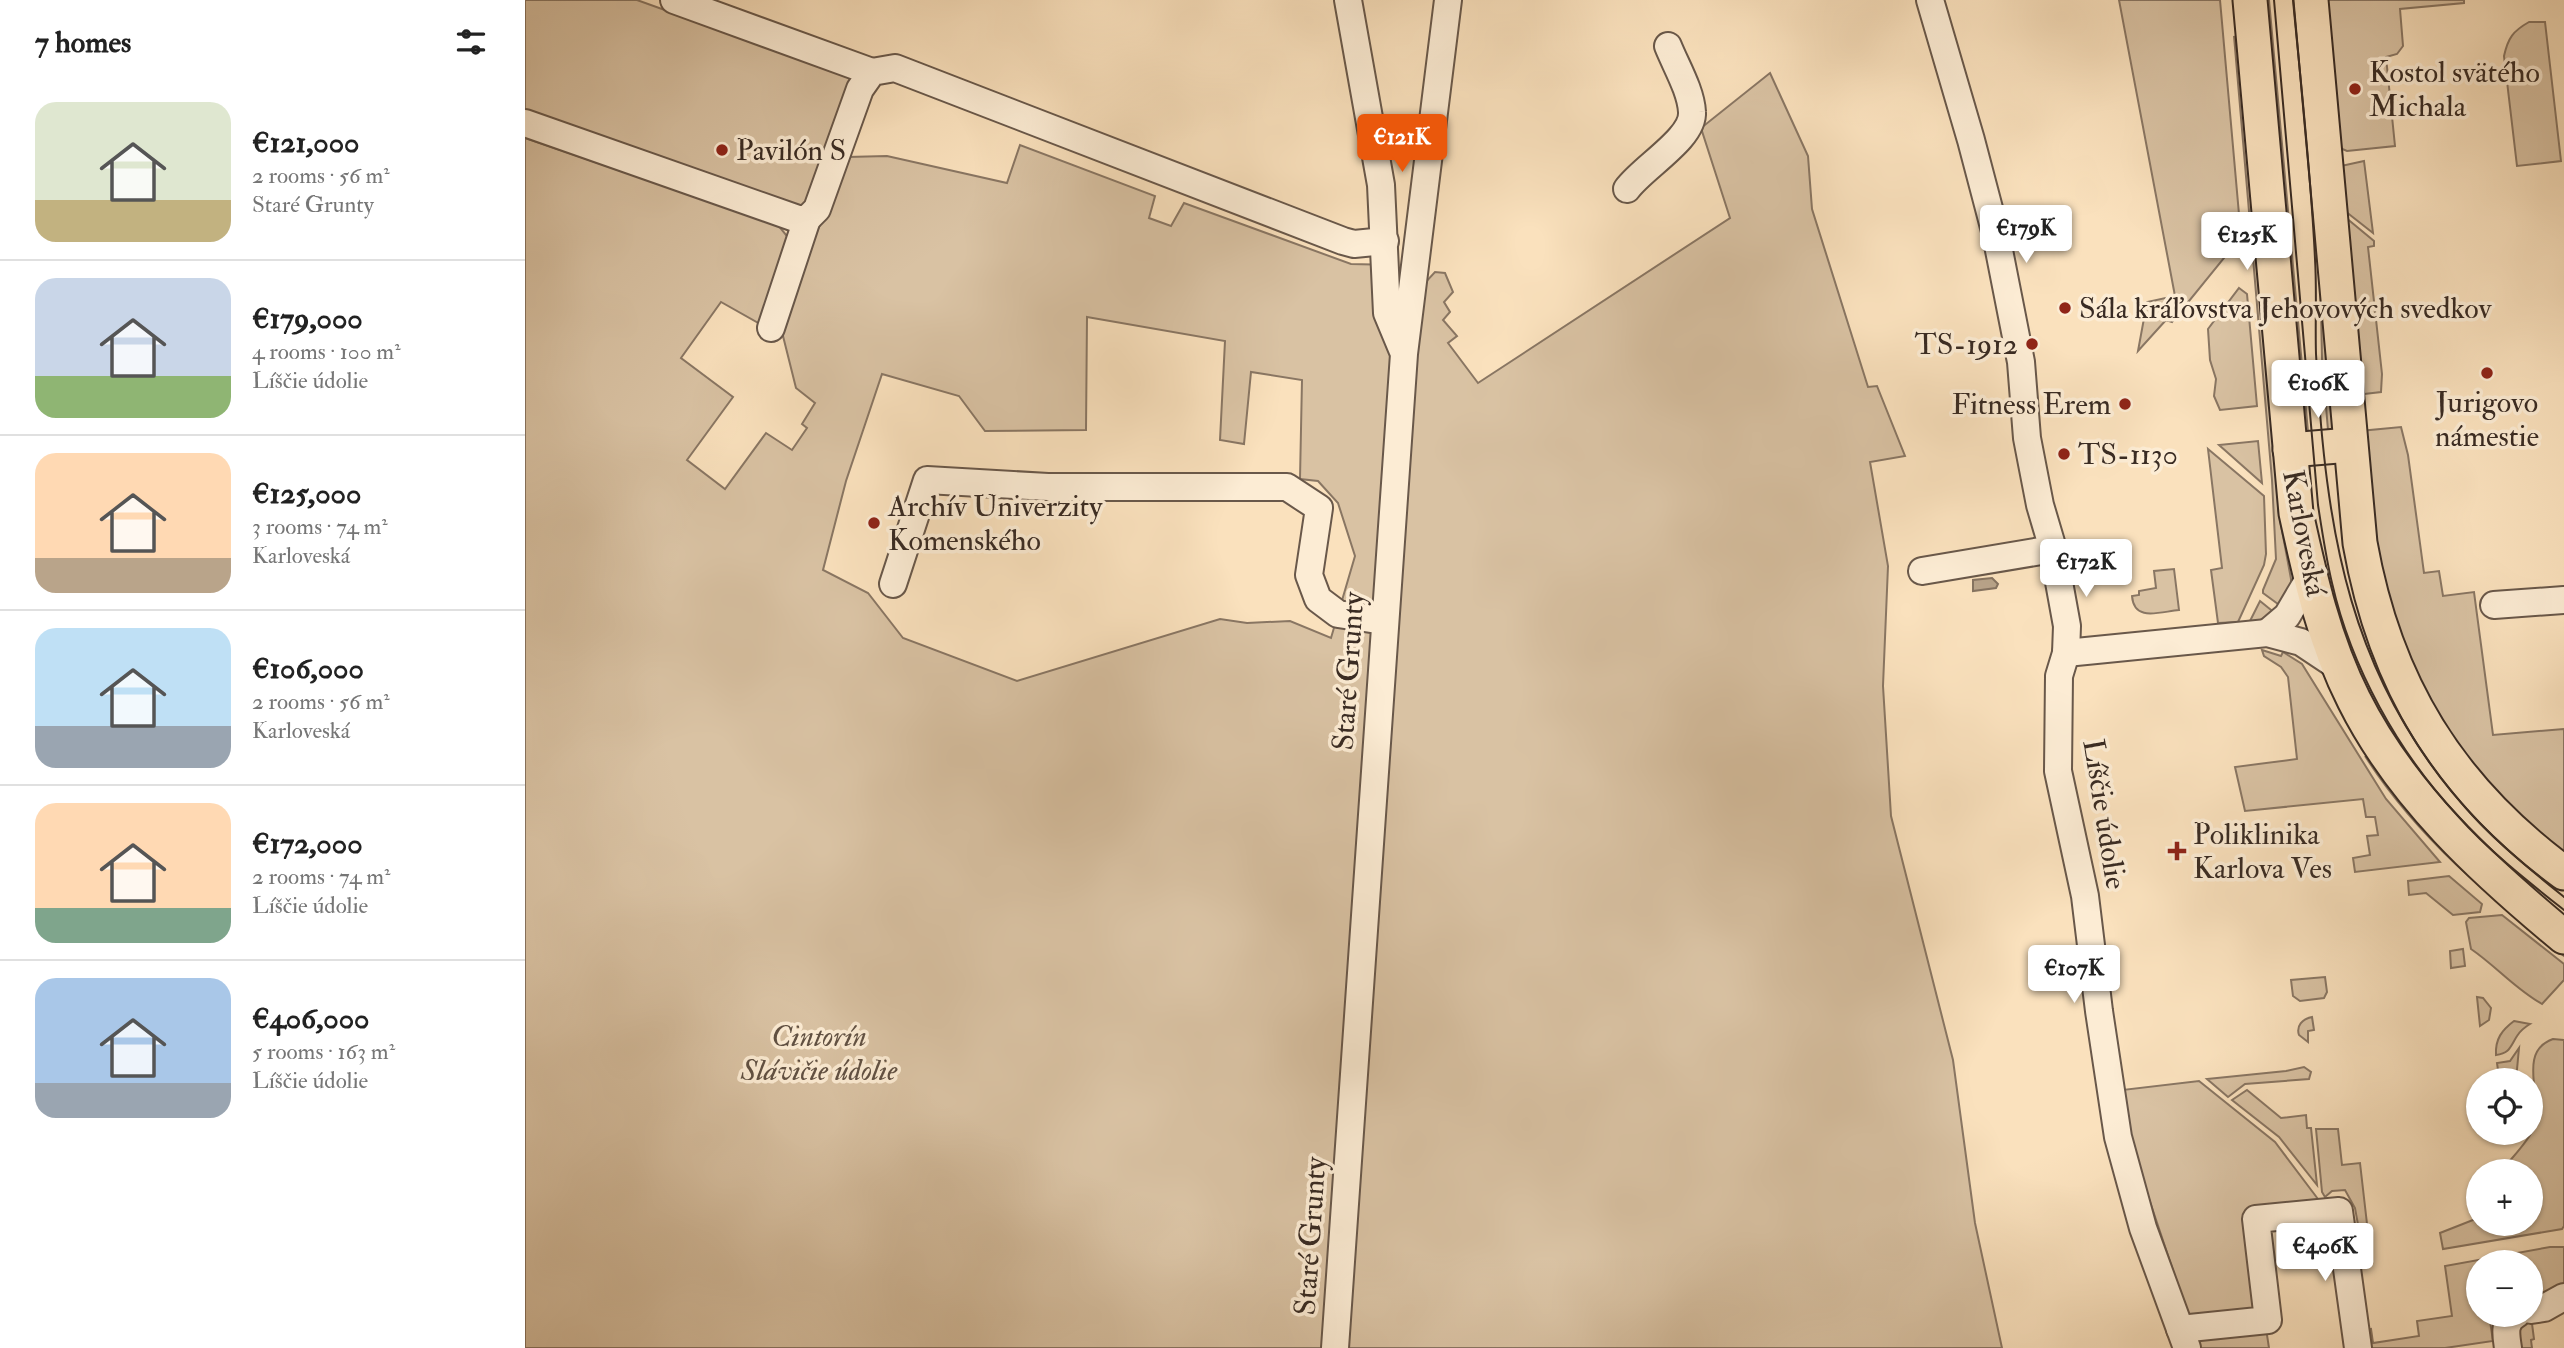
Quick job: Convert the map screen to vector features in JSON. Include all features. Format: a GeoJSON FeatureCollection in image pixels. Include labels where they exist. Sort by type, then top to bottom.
{"type":"FeatureCollection","features":[{"type":"Feature","properties":{"kind":"main road","name":"Karloveská"},"geometry":{"type":"LineString","coordinates":[[2250,0],[2296,513],[2310,577],[2340,668],[2367,724],[2393,765],[2423,803],[2467,851],[2564,937]]}},
{"type":"Feature","properties":{"kind":"main road","name":"Karloveská"},"geometry":{"type":"LineString","coordinates":[[2311,0],[2350,445],[2365,575],[2386,644],[2408,694],[2431,734],[2470,787],[2514,834],[2564,873]]}},
{"type":"Feature","properties":{"kind":"main road"},"geometry":{"type":"LineString","coordinates":[[2290,450],[2350,445]]}},
{"type":"Feature","properties":{"kind":"street"},"geometry":{"type":"LineString","coordinates":[[674,0],[873,72],[895,68],[1354,244],[1384,232],[1423,198]]}},
{"type":"Feature","properties":{"kind":"street"},"geometry":{"type":"LineString","coordinates":[[1348,0],[1381,185],[1387,313],[1404,354]]}},
{"type":"Feature","properties":{"kind":"street","name":"Staré Grunty"},"geometry":{"type":"LineString","coordinates":[[1335,1348],[1404,354],[1448,0]]}},
{"type":"Feature","properties":{"kind":"street","name":"Líščie údolie"},"geometry":{"type":"LineString","coordinates":[[1930,0],[1996,235],[2021,362],[2027,438],[2040,505],[2053,549],[2067,626],[2066,653],[2059,676],[2059,771],[2085,896],[2118,1137],[2143,1228],[2183,1338]]}},
{"type":"Feature","properties":{"kind":"street"},"geometry":{"type":"LineString","coordinates":[[1627,189],[1636,176],[1687,132],[1693,116],[1691,103],[1668,46]]}},
{"type":"Feature","properties":{"kind":"street"},"geometry":{"type":"LineString","coordinates":[[771,328],[807,219],[817,209],[860,89],[873,72]]}},
{"type":"Feature","properties":{"kind":"street"},"geometry":{"type":"LineString","coordinates":[[525,123],[798,219],[807,219]]}},
{"type":"Feature","properties":{"kind":"street"},"geometry":{"type":"LineString","coordinates":[[893,584],[927,480],[1048,487],[1287,487],[1319,508],[1309,575],[1318,599],[1338,614],[1384,621]]}},
{"type":"Feature","properties":{"kind":"street"},"geometry":{"type":"LineString","coordinates":[[1922,571],[2053,549]]}},
{"type":"Feature","properties":{"kind":"street"},"geometry":{"type":"LineString","coordinates":[[2257,639],[2287,616],[2310,577]]}},
{"type":"Feature","properties":{"kind":"street"},"geometry":{"type":"LineString","coordinates":[[2494,606],[2564,600]]}},
{"type":"Feature","properties":{"kind":"street"},"geometry":{"type":"LineString","coordinates":[[2066,653],[2257,639],[2301,642],[2340,668]]}},
{"type":"Feature","properties":{"kind":"street"},"geometry":{"type":"LineString","coordinates":[[2183,1338],[2268,1320],[2256,1219],[2339,1211],[2358,1348]]}},
{"type":"Feature","properties":{"kind":"street"},"geometry":{"type":"LineString","coordinates":[[2543,1308],[2564,1297]]}},
{"type":"Feature","properties":{"kind":"street"},"geometry":{"type":"LineString","coordinates":[[2507,1327],[2508,1348]]}},
{"type":"Feature","properties":{"kind":"green space"},"geometry":{"type":"Polygon","coordinates":[[[525,0],[637,0],[857,79],[813,200],[792,210],[525,115],[525,0]]]}},
{"type":"Feature","properties":{"kind":"green space"},"geometry":{"type":"Polygon","coordinates":[[[2119,0],[2220,0],[2241,237],[2172,322],[2166,320],[2138,351],[2147,302],[2175,296],[2119,0]]]}},
{"type":"Feature","properties":{"kind":"green space"},"geometry":{"type":"Polygon","coordinates":[[[2260,0],[2269,0],[2308,432],[2303,433],[2260,0]]]}},
{"type":"Feature","properties":{"kind":"green space"},"geometry":{"type":"Polygon","coordinates":[[[2320,0],[2464,0],[2464,3],[2400,9],[2403,46],[2397,54],[2386,57],[2395,146],[2347,151],[2340,148],[2320,0]]]}},
{"type":"Feature","properties":{"kind":"green space"},"geometry":{"type":"Polygon","coordinates":[[[2529,22],[2545,22],[2561,161],[2517,166],[2504,56],[2512,36],[2529,22]]]}},
{"type":"Feature","properties":{"kind":"green space"},"geometry":{"type":"Polygon","coordinates":[[[2234,36],[2248,88],[2282,472],[2278,509],[2291,579],[2291,586],[2282,607],[2263,593],[2276,559],[2272,480],[2234,36]]]}},
{"type":"Feature","properties":{"kind":"green space","name":"Cintorín Slávičie údolie"},"geometry":{"type":"Polygon","coordinates":[[[1770,73],[1808,156],[1812,209],[1868,387],[1877,386],[1905,456],[1870,462],[1888,566],[1883,686],[1891,816],[1953,1060],[1975,1223],[2002,1348],[525,1348],[525,138],[778,225],[791,241],[762,325],[721,302],[681,358],[733,397],[687,460],[725,489],[766,433],[792,450],[807,428],[802,424],[815,403],[796,388],[782,332],[802,269],[847,157],[887,156],[1007,183],[1020,145],[1155,196],[1149,218],[1171,226],[1184,203],[1351,264],[1395,265],[1424,284],[1435,272],[1445,273],[1453,292],[1444,302],[1450,312],[1443,320],[1457,336],[1448,343],[1478,383],[1730,218],[1701,128],[1770,73]],[[1087,317],[1086,430],[985,431],[959,396],[882,374],[846,481],[823,570],[868,593],[903,638],[1017,681],[1220,619],[1247,623],[1290,621],[1331,638],[1355,556],[1338,503],[1318,481],[1300,479],[1302,380],[1251,372],[1244,444],[1220,440],[1225,341],[1087,317]]]}},
{"type":"Feature","properties":{"kind":"green space"},"geometry":{"type":"Polygon","coordinates":[[[2364,161],[2373,233],[2345,211],[2341,166],[2364,161]]]}},
{"type":"Feature","properties":{"kind":"green space"},"geometry":{"type":"Polygon","coordinates":[[[2345,217],[2374,241],[2374,246],[2368,247],[2382,374],[2381,392],[2356,395],[2345,217]]]}},
{"type":"Feature","properties":{"kind":"green space"},"geometry":{"type":"Polygon","coordinates":[[[2320,264],[2339,430],[2328,430],[2322,359],[2320,264]]]}},
{"type":"Feature","properties":{"kind":"green space"},"geometry":{"type":"Polygon","coordinates":[[[2239,288],[2247,294],[2257,406],[2220,410],[2214,396],[2216,379],[2210,360],[2208,329],[2239,288]]]}},
{"type":"Feature","properties":{"kind":"green space"},"geometry":{"type":"Polygon","coordinates":[[[2401,427],[2408,455],[2424,573],[2439,571],[2443,596],[2474,592],[2493,735],[2564,729],[2564,859],[2516,823],[2432,716],[2388,618],[2360,431],[2401,427]]]}},
{"type":"Feature","properties":{"kind":"green space"},"geometry":{"type":"Polygon","coordinates":[[[2258,441],[2262,483],[2219,445],[2258,441]]]}},
{"type":"Feature","properties":{"kind":"green space"},"geometry":{"type":"Polygon","coordinates":[[[2208,449],[2264,496],[2264,565],[2238,622],[2218,623],[2211,570],[2222,568],[2208,449]]]}},
{"type":"Feature","properties":{"kind":"green space"},"geometry":{"type":"Polygon","coordinates":[[[2174,569],[2179,610],[2149,614],[2137,609],[2132,596],[2139,595],[2139,591],[2156,588],[2154,571],[2174,569]]]}},
{"type":"Feature","properties":{"kind":"green space"},"geometry":{"type":"Polygon","coordinates":[[[2260,601],[2276,614],[2268,620],[2249,623],[2260,601]]]}},
{"type":"Feature","properties":{"kind":"green space"},"geometry":{"type":"Polygon","coordinates":[[[2262,650],[2281,656],[2283,652],[2302,664],[2386,799],[2440,862],[2355,872],[2353,858],[2370,855],[2367,836],[2378,835],[2375,817],[2366,817],[2363,799],[2245,811],[2235,767],[2297,759],[2288,677],[2281,667],[2264,656],[2262,650]]]}},
{"type":"Feature","properties":{"kind":"green space"},"geometry":{"type":"Polygon","coordinates":[[[2365,756],[2564,950],[2564,956],[2508,911],[2431,840],[2365,756]]]}},
{"type":"Feature","properties":{"kind":"green space"},"geometry":{"type":"Polygon","coordinates":[[[2449,876],[2482,904],[2480,912],[2453,915],[2426,893],[2409,895],[2408,881],[2449,876]]]}},
{"type":"Feature","properties":{"kind":"green space"},"geometry":{"type":"Polygon","coordinates":[[[2502,915],[2564,964],[2564,980],[2542,1004],[2471,949],[2466,922],[2469,918],[2502,915]]]}},
{"type":"Feature","properties":{"kind":"green space"},"geometry":{"type":"Polygon","coordinates":[[[2463,949],[2465,966],[2451,968],[2450,951],[2463,949]]]}},
{"type":"Feature","properties":{"kind":"green space"},"geometry":{"type":"Polygon","coordinates":[[[2325,977],[2327,992],[2324,998],[2300,1001],[2293,996],[2291,980],[2325,977]]]}},
{"type":"Feature","properties":{"kind":"green space"},"geometry":{"type":"Polygon","coordinates":[[[2477,997],[2483,998],[2491,1008],[2489,1020],[2480,1026],[2477,997]]]}},
{"type":"Feature","properties":{"kind":"green space"},"geometry":{"type":"Polygon","coordinates":[[[2312,1017],[2314,1030],[2308,1031],[2308,1042],[2299,1035],[2298,1029],[2303,1021],[2312,1017]]]}},
{"type":"Feature","properties":{"kind":"green space"},"geometry":{"type":"Polygon","coordinates":[[[2514,1021],[2530,1024],[2520,1032],[2507,1051],[2496,1055],[2500,1035],[2514,1021]]]}},
{"type":"Feature","properties":{"kind":"green space"},"geometry":{"type":"Polygon","coordinates":[[[2553,1039],[2564,1040],[2564,1226],[2562,1229],[2543,1232],[2543,1159],[2511,1159],[2522,1145],[2543,1145],[2543,1068],[2533,1068],[2535,1055],[2553,1039]]]}},
{"type":"Feature","properties":{"kind":"green space"},"geometry":{"type":"Polygon","coordinates":[[[2519,1048],[2517,1068],[2498,1068],[2497,1063],[2510,1061],[2519,1048]]]}},
{"type":"Feature","properties":{"kind":"green space"},"geometry":{"type":"Polygon","coordinates":[[[2304,1067],[2311,1072],[2309,1079],[2245,1084],[2228,1097],[2207,1079],[2286,1071],[2304,1067]]]}},
{"type":"Feature","properties":{"kind":"green space"},"geometry":{"type":"Polygon","coordinates":[[[2199,1081],[2275,1142],[2321,1203],[2249,1218],[2269,1348],[2199,1348],[2129,1135],[2122,1090],[2199,1081]]]}},
{"type":"Feature","properties":{"kind":"green space"},"geometry":{"type":"Polygon","coordinates":[[[2247,1090],[2281,1118],[2306,1115],[2307,1128],[2311,1128],[2317,1185],[2279,1137],[2232,1100],[2247,1090]]]}},
{"type":"Feature","properties":{"kind":"green space"},"geometry":{"type":"Polygon","coordinates":[[[2316,1129],[2338,1129],[2342,1165],[2360,1163],[2370,1250],[2363,1252],[2355,1208],[2345,1190],[2332,1191],[2325,1197],[2322,1192],[2316,1129]]]}},
{"type":"Feature","properties":{"kind":"green space"},"geometry":{"type":"Polygon","coordinates":[[[2466,1223],[2466,1236],[2520,1236],[2443,1249],[2440,1233],[2466,1223]]]}},
{"type":"Feature","properties":{"kind":"green space"},"geometry":{"type":"Polygon","coordinates":[[[2564,1247],[2564,1289],[2543,1292],[2543,1250],[2533,1250],[2564,1247]]]}},
{"type":"Feature","properties":{"kind":"green space"},"geometry":{"type":"Polygon","coordinates":[[[2466,1262],[2466,1327],[2491,1327],[2493,1341],[2445,1348],[2371,1348],[2361,1331],[2371,1329],[2373,1343],[2419,1336],[2417,1321],[2452,1316],[2445,1266],[2466,1262]]]}},
{"type":"Feature","properties":{"kind":"green space"},"geometry":{"type":"Polygon","coordinates":[[[2517,1327],[2532,1327],[2532,1348],[2516,1348],[2517,1327]]]}},
{"type":"Feature","properties":{"kind":"shaded area"},"geometry":{"type":"Polygon","coordinates":[[[1992,578],[1998,584],[1996,588],[1973,591],[1973,580],[1992,578]]]}},
{"type":"Feature","properties":{"kind":"tram line"},"geometry":{"type":"LineString","coordinates":[[2274,0],[2318,505],[2340,615],[2364,677],[2379,707],[2415,764],[2482,841],[2564,910]]}},
{"type":"Feature","properties":{"kind":"tram line"},"geometry":{"type":"LineString","coordinates":[[2293,0],[2313,227],[2320,419],[2337,542],[2351,600],[2371,657],[2397,711],[2431,764],[2473,816],[2517,858],[2564,897]]}},
{"type":"Feature","properties":{"kind":"place","name":"Kostol svätého Michala"},"geometry":{"type":"Point","coordinates":[2355,89]}},
{"type":"Feature","properties":{"kind":"place","name":"Pavilón S"},"geometry":{"type":"Point","coordinates":[722,150]}},
{"type":"Feature","properties":{"kind":"place","name":"Sála kráľovstva Jehovových svedkov"},"geometry":{"type":"Point","coordinates":[2065,308]}},
{"type":"Feature","properties":{"kind":"place","name":"TS-1912"},"geometry":{"type":"Point","coordinates":[2032,344]}},
{"type":"Feature","properties":{"kind":"place","name":"Jurigovo námestie"},"geometry":{"type":"Point","coordinates":[2487,373]}},
{"type":"Feature","properties":{"kind":"place","name":"Fitness Erem"},"geometry":{"type":"Point","coordinates":[2125,404]}},
{"type":"Feature","properties":{"kind":"place","name":"TS-1130"},"geometry":{"type":"Point","coordinates":[2064,454]}},
{"type":"Feature","properties":{"kind":"place","name":"Archív Univerzity Komenského"},"geometry":{"type":"Point","coordinates":[874,523]}},
{"type":"Feature","properties":{"kind":"place","name":"Poliklinika Karlova Ves"},"geometry":{"type":"Point","coordinates":[2177,851]}}]}
